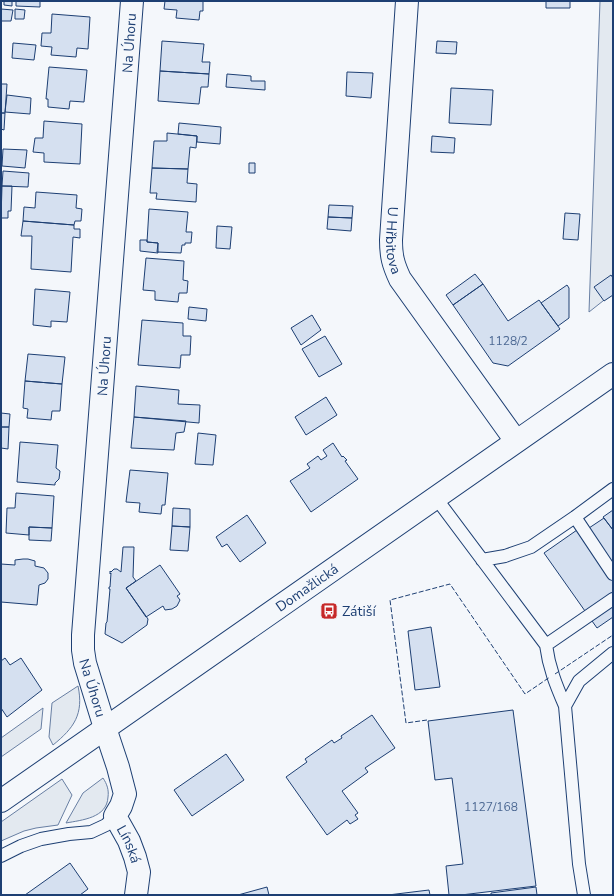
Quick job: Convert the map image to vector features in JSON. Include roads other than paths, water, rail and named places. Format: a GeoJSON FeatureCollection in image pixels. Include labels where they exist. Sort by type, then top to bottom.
{"type":"FeatureCollection","features":[{"type":"Feature","properties":{"kind":"street","name":"Na Úhoru"},"geometry":{"type":"LineString","coordinates":[[105,728],[85,663],[83,635],[132,1]]}},
{"type":"Feature","properties":{"kind":"street","name":"U Hřbitova"},"geometry":{"type":"LineString","coordinates":[[407,1],[391,254],[394,266],[400,279],[516,441]]}},
{"type":"Feature","properties":{"kind":"street","name":"Domažlická"},"geometry":{"type":"LineString","coordinates":[[1,801],[613,374]]}},
{"type":"Feature","properties":{"kind":"street","name":"Línská"},"geometry":{"type":"LineString","coordinates":[[105,728],[125,794],[121,806],[115,816],[130,841],[139,872],[136,895]]}},
{"type":"Feature","properties":{"kind":"lane"},"geometry":{"type":"LineString","coordinates":[[482,560],[505,556],[531,547],[575,518],[613,489]]}},
{"type":"Feature","properties":{"kind":"lane"},"geometry":{"type":"LineString","coordinates":[[436,498],[546,645],[552,675],[565,706],[578,864],[584,895]]}},
{"type":"Feature","properties":{"kind":"lane"},"geometry":{"type":"LineString","coordinates":[[575,518],[613,574]]}},
{"type":"Feature","properties":{"kind":"lane"},"geometry":{"type":"LineString","coordinates":[[546,645],[613,599]]}},
{"type":"Feature","properties":{"kind":"lane"},"geometry":{"type":"LineString","coordinates":[[565,706],[579,681],[613,653]]}},
{"type":"Feature","properties":{"kind":"lane"},"geometry":{"type":"LineString","coordinates":[[1,856],[21,846],[41,839],[91,832],[106,825],[115,816]]}},
{"type":"Feature","properties":{"kind":"place","name":"Zátiší"},"geometry":{"type":"Point","coordinates":[329,611]}}]}
